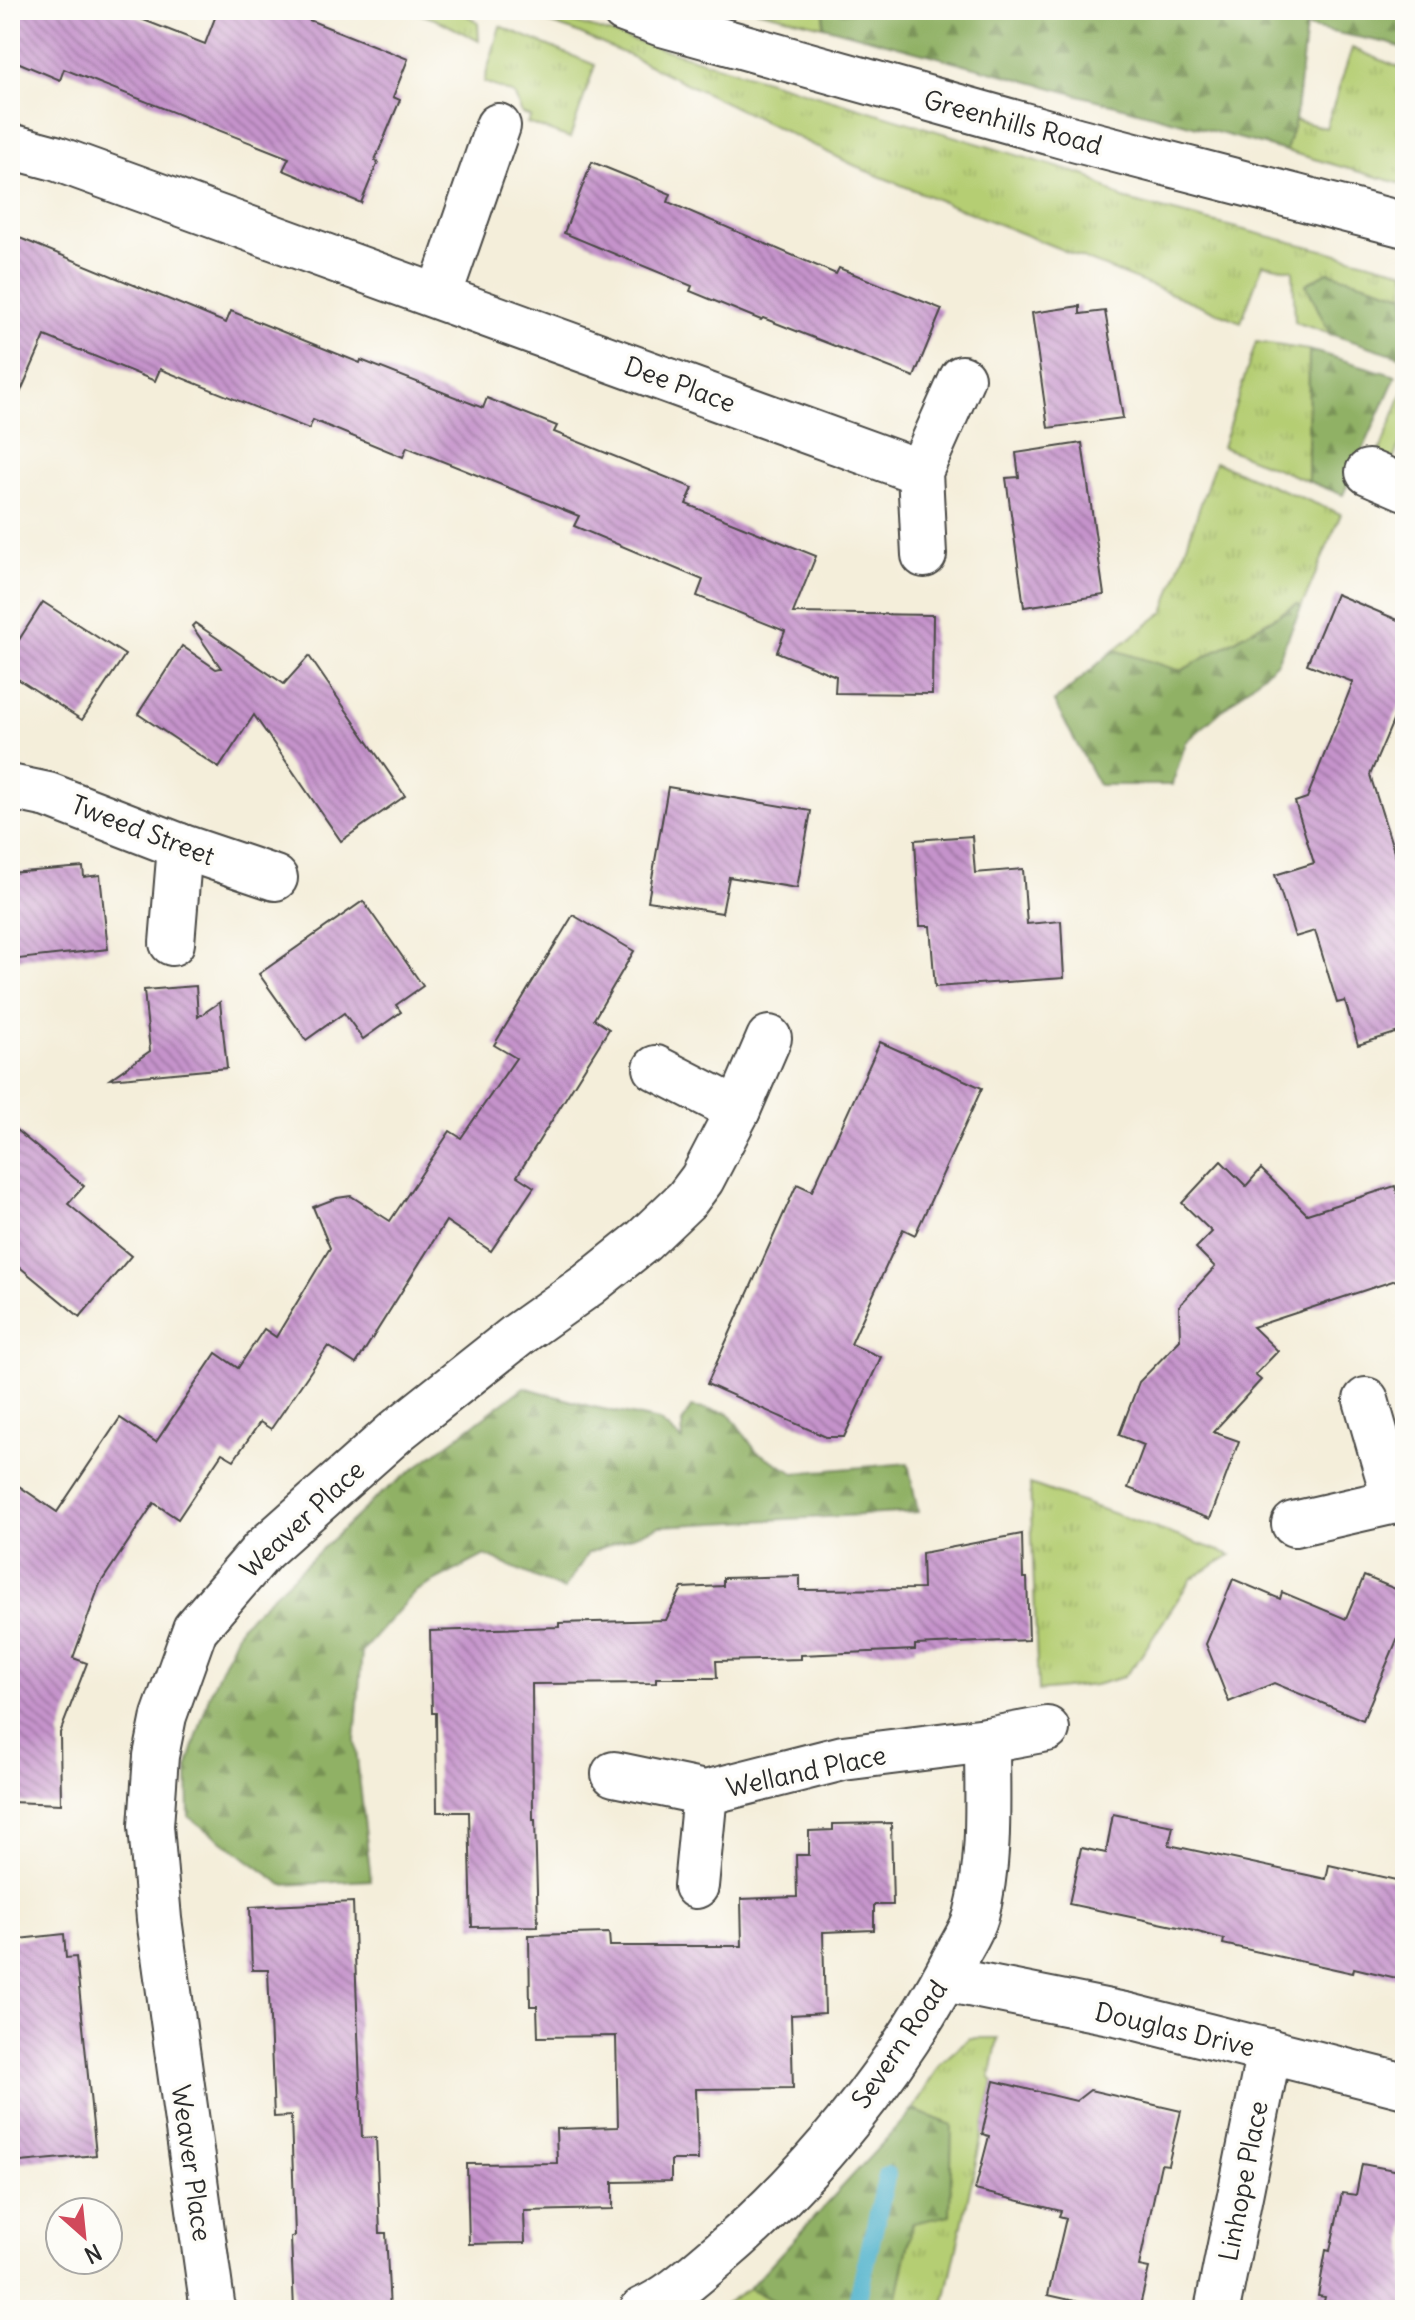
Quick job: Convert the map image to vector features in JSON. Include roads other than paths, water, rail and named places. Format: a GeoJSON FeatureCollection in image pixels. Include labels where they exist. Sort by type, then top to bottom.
{"type":"FeatureCollection","features":[{"type":"Feature","properties":{"kind":"street","name":"Greenhills Road"},"geometry":{"type":"LineString","coordinates":[[624,10],[662,24],[1077,140],[1405,225]]}},
{"type":"Feature","properties":{"kind":"street"},"geometry":{"type":"LineString","coordinates":[[439,296],[498,126]]}},
{"type":"Feature","properties":{"kind":"street","name":"Dee Place"},"geometry":{"type":"LineString","coordinates":[[10,146],[55,158],[920,472]]}},
{"type":"Feature","properties":{"kind":"street"},"geometry":{"type":"LineString","coordinates":[[924,555],[920,472],[962,378]]}},
{"type":"Feature","properties":{"kind":"street","name":"Tweed Street"},"geometry":{"type":"LineString","coordinates":[[10,787],[48,795],[180,846],[275,878]]}},
{"type":"Feature","properties":{"kind":"street"},"geometry":{"type":"LineString","coordinates":[[172,943],[180,846]]}},
{"type":"Feature","properties":{"kind":"street","name":"Weaver Place"},"geometry":{"type":"LineString","coordinates":[[213,2310],[159,1919],[151,1826],[156,1756],[164,1716],[195,1629],[263,1550],[387,1440],[519,1334],[643,1241],[687,1199],[702,1179],[738,1110],[769,1038]]}},
{"type":"Feature","properties":{"kind":"street"},"geometry":{"type":"LineString","coordinates":[[656,1068],[738,1110]]}},
{"type":"Feature","properties":{"kind":"street"},"geometry":{"type":"LineString","coordinates":[[1294,1524],[1400,1502],[1366,1400]]}},
{"type":"Feature","properties":{"kind":"street","name":"Welland Place"},"geometry":{"type":"LineString","coordinates":[[614,1774],[705,1793],[843,1758],[987,1740],[1047,1729]]}},
{"type":"Feature","properties":{"kind":"street","name":"Severn Road"},"geometry":{"type":"LineString","coordinates":[[642,2310],[665,2300],[737,2239],[805,2169],[884,2076],[944,1979],[975,1918],[987,1848],[987,1740]]}},
{"type":"Feature","properties":{"kind":"street"},"geometry":{"type":"LineString","coordinates":[[696,1886],[705,1793]]}},
{"type":"Feature","properties":{"kind":"street","name":"Douglas Drive"},"geometry":{"type":"LineString","coordinates":[[944,1979],[1125,2015],[1405,2086]]}},
{"type":"Feature","properties":{"kind":"street","name":"Linhope Place"},"geometry":{"type":"LineString","coordinates":[[1217,2310],[1269,2051]]}},
{"type":"Feature","properties":{"kind":"waterway"},"geometry":{"type":"LineString","coordinates":[[855,2310],[887,2175]]}}]}
